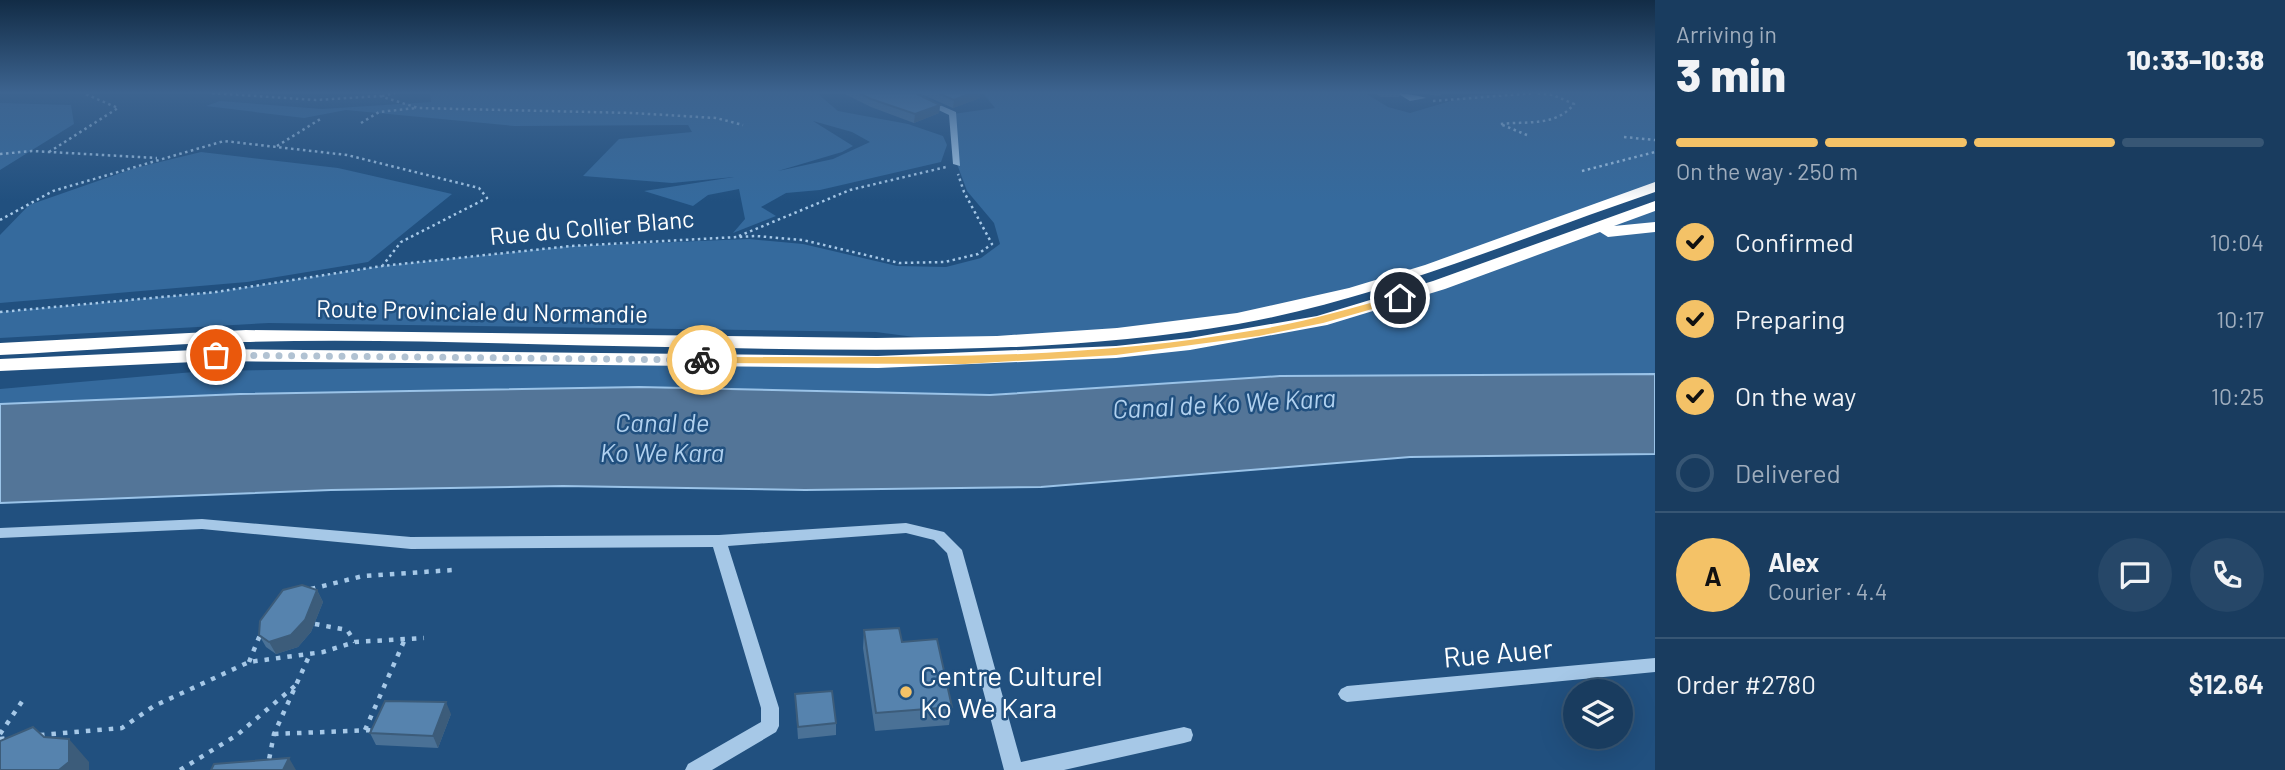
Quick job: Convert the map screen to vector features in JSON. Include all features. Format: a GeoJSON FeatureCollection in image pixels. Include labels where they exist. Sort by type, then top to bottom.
{"type":"FeatureCollection","features":[{"type":"Feature","properties":{"kind":"highway","name":"Route Provinciale du Normandie"},"geometry":{"type":"LineString","coordinates":[[0,349],[246,336],[876,344],[960,343],[1107,335],[1245,318],[1355,292],[1498,245],[1655,187]]}},
{"type":"Feature","properties":{"kind":"highway","name":"Route Provinciale du Normandie"},"geometry":{"type":"LineString","coordinates":[[0,365],[216,355],[878,362],[1116,352],[1190,344],[1320,321],[1439,285],[1655,206]]}},
{"type":"Feature","properties":{"kind":"highway"},"geometry":{"type":"LineString","coordinates":[[1578,236],[1655,227]]}},
{"type":"Feature","properties":{"kind":"street"},"geometry":{"type":"LineString","coordinates":[[954,129],[957,164]]}},
{"type":"Feature","properties":{"kind":"street"},"geometry":{"type":"LineString","coordinates":[[0,533],[202,524],[411,543],[719,541],[906,528],[939,536],[954,550],[1014,770]]}},
{"type":"Feature","properties":{"kind":"street"},"geometry":{"type":"LineString","coordinates":[[695,770],[769,726],[770,708],[719,541]]}},
{"type":"Feature","properties":{"kind":"street","name":"Rue Auer"},"geometry":{"type":"LineString","coordinates":[[1347,694],[1655,665]]}},
{"type":"Feature","properties":{"kind":"street"},"geometry":{"type":"LineString","coordinates":[[1024,770],[1184,735]]}},
{"type":"Feature","properties":{"kind":"path"},"geometry":{"type":"LineString","coordinates":[[49,152],[85,129]]}},
{"type":"Feature","properties":{"kind":"path"},"geometry":{"type":"LineString","coordinates":[[275,147],[304,129]]}},
{"type":"Feature","properties":{"kind":"path"},"geometry":{"type":"LineString","coordinates":[[1512,129],[1527,135]]}},
{"type":"Feature","properties":{"kind":"path"},"geometry":{"type":"LineString","coordinates":[[1624,137],[1655,140]]}},
{"type":"Feature","properties":{"kind":"path"},"geometry":{"type":"LineString","coordinates":[[0,220],[52,191],[224,141],[347,155],[357,160],[479,188],[487,198],[401,242],[382,266]]}},
{"type":"Feature","properties":{"kind":"path"},"geometry":{"type":"LineString","coordinates":[[0,154],[49,152],[159,158]]}},
{"type":"Feature","properties":{"kind":"path"},"geometry":{"type":"LineString","coordinates":[[1582,171],[1655,152]]}},
{"type":"Feature","properties":{"kind":"path"},"geometry":{"type":"LineString","coordinates":[[739,236],[850,190],[957,164]]}},
{"type":"Feature","properties":{"kind":"path","name":"Rue du Collier Blanc"},"geometry":{"type":"LineString","coordinates":[[0,312],[216,292],[382,266],[571,246],[739,236],[803,240],[899,263],[946,262],[978,254],[992,244],[985,225],[961,190],[957,164]]}},
{"type":"Feature","properties":{"kind":"path"},"geometry":{"type":"LineString","coordinates":[[298,594],[323,583],[389,573],[453,570]]}},
{"type":"Feature","properties":{"kind":"path"},"geometry":{"type":"LineString","coordinates":[[315,624],[347,630],[355,642]]}},
{"type":"Feature","properties":{"kind":"path"},"geometry":{"type":"LineString","coordinates":[[249,662],[262,631]]}},
{"type":"Feature","properties":{"kind":"path"},"geometry":{"type":"LineString","coordinates":[[27,736],[122,728],[154,706],[249,662],[310,654],[355,642],[424,638]]}},
{"type":"Feature","properties":{"kind":"path"},"geometry":{"type":"LineString","coordinates":[[365,730],[405,639]]}},
{"type":"Feature","properties":{"kind":"path"},"geometry":{"type":"LineString","coordinates":[[267,770],[274,734],[310,654]]}},
{"type":"Feature","properties":{"kind":"path"},"geometry":{"type":"LineString","coordinates":[[180,770],[237,735],[296,685]]}},
{"type":"Feature","properties":{"kind":"path"},"geometry":{"type":"LineString","coordinates":[[14,737],[0,736],[25,696]]}},
{"type":"Feature","properties":{"kind":"path"},"geometry":{"type":"LineString","coordinates":[[274,734],[383,730]]}},
{"type":"Feature","properties":{"kind":"shaded area"},"geometry":{"type":"Polygon","coordinates":[[[0,129],[66,129],[0,170],[0,129]]]}},
{"type":"Feature","properties":{"kind":"shaded area"},"geometry":{"type":"Polygon","coordinates":[[[690,129],[826,129],[853,146],[842,152],[778,171],[833,159],[870,142],[841,129],[922,129],[943,136],[947,145],[941,162],[820,190],[786,193],[761,207],[776,216],[733,233],[745,219],[739,189],[708,195],[693,206],[644,191],[734,177],[672,183],[583,176],[619,139],[692,132],[690,129]]]}},
{"type":"Feature","properties":{"kind":"shaded area"},"geometry":{"type":"Polygon","coordinates":[[[954,129],[1655,129],[1655,187],[1416,273],[1245,318],[960,343],[876,332],[269,323],[0,338],[0,312],[216,292],[382,266],[571,246],[749,239],[803,244],[897,266],[946,267],[981,258],[1000,244],[994,223],[967,191],[957,164],[954,129]]]}},
{"type":"Feature","properties":{"kind":"shaded area"},"geometry":{"type":"Polygon","coordinates":[[[201,152],[338,168],[452,194],[368,262],[247,282],[0,303],[0,235],[29,205],[135,168],[201,152]]]}},
{"type":"Feature","properties":{"kind":"shaded area"},"geometry":{"type":"Polygon","coordinates":[[[1655,206],[1655,374],[1280,376],[990,395],[639,387],[240,394],[0,404],[0,389],[205,371],[965,360],[1116,352],[1320,321],[1655,206]]]}},
{"type":"Feature","properties":{"kind":"water","name":"Canal de Ko We Kara"},"geometry":{"type":"Polygon","coordinates":[[[1655,374],[1655,454],[1410,457],[1041,487],[805,490],[563,486],[331,490],[0,503],[0,404],[240,394],[639,387],[990,395],[1280,376],[1655,374]]]}},
{"type":"Feature","properties":{"kind":"building"},"geometry":{"type":"Polygon","coordinates":[[[302,585],[317,590],[305,620],[291,635],[269,642],[259,635],[260,621],[283,590],[302,585]]]}},
{"type":"Feature","properties":{"kind":"building","name":"Centre Culturel Ko We Kara"},"geometry":{"type":"Polygon","coordinates":[[[899,628],[902,642],[937,639],[952,707],[876,713],[864,630],[899,628]]]}},
{"type":"Feature","properties":{"kind":"building"},"geometry":{"type":"Polygon","coordinates":[[[832,691],[836,723],[798,727],[795,694],[832,691]]]}},
{"type":"Feature","properties":{"kind":"building"},"geometry":{"type":"Polygon","coordinates":[[[385,701],[446,702],[433,736],[370,733],[385,701]]]}},
{"type":"Feature","properties":{"kind":"building"},"geometry":{"type":"Polygon","coordinates":[[[33,727],[44,737],[69,739],[69,762],[59,770],[0,770],[0,741],[33,727]]]}},
{"type":"Feature","properties":{"kind":"building"},"geometry":{"type":"Polygon","coordinates":[[[289,758],[283,770],[211,770],[214,764],[289,758]]]}},
{"type":"Feature","properties":{"kind":"way so far"},"geometry":{"type":"LineString","coordinates":[[216,355],[702,360]]}},
{"type":"Feature","properties":{"kind":"place","name":"Centre Culturel Ko We Kara"},"geometry":{"type":"Point","coordinates":[906,692]}},
{"type":"Feature","properties":{"kind":"route"},"geometry":{"type":"LineString","coordinates":[[702,360],[878,362],[1116,352],[1259,333],[1320,321],[1400,298]]}}]}
